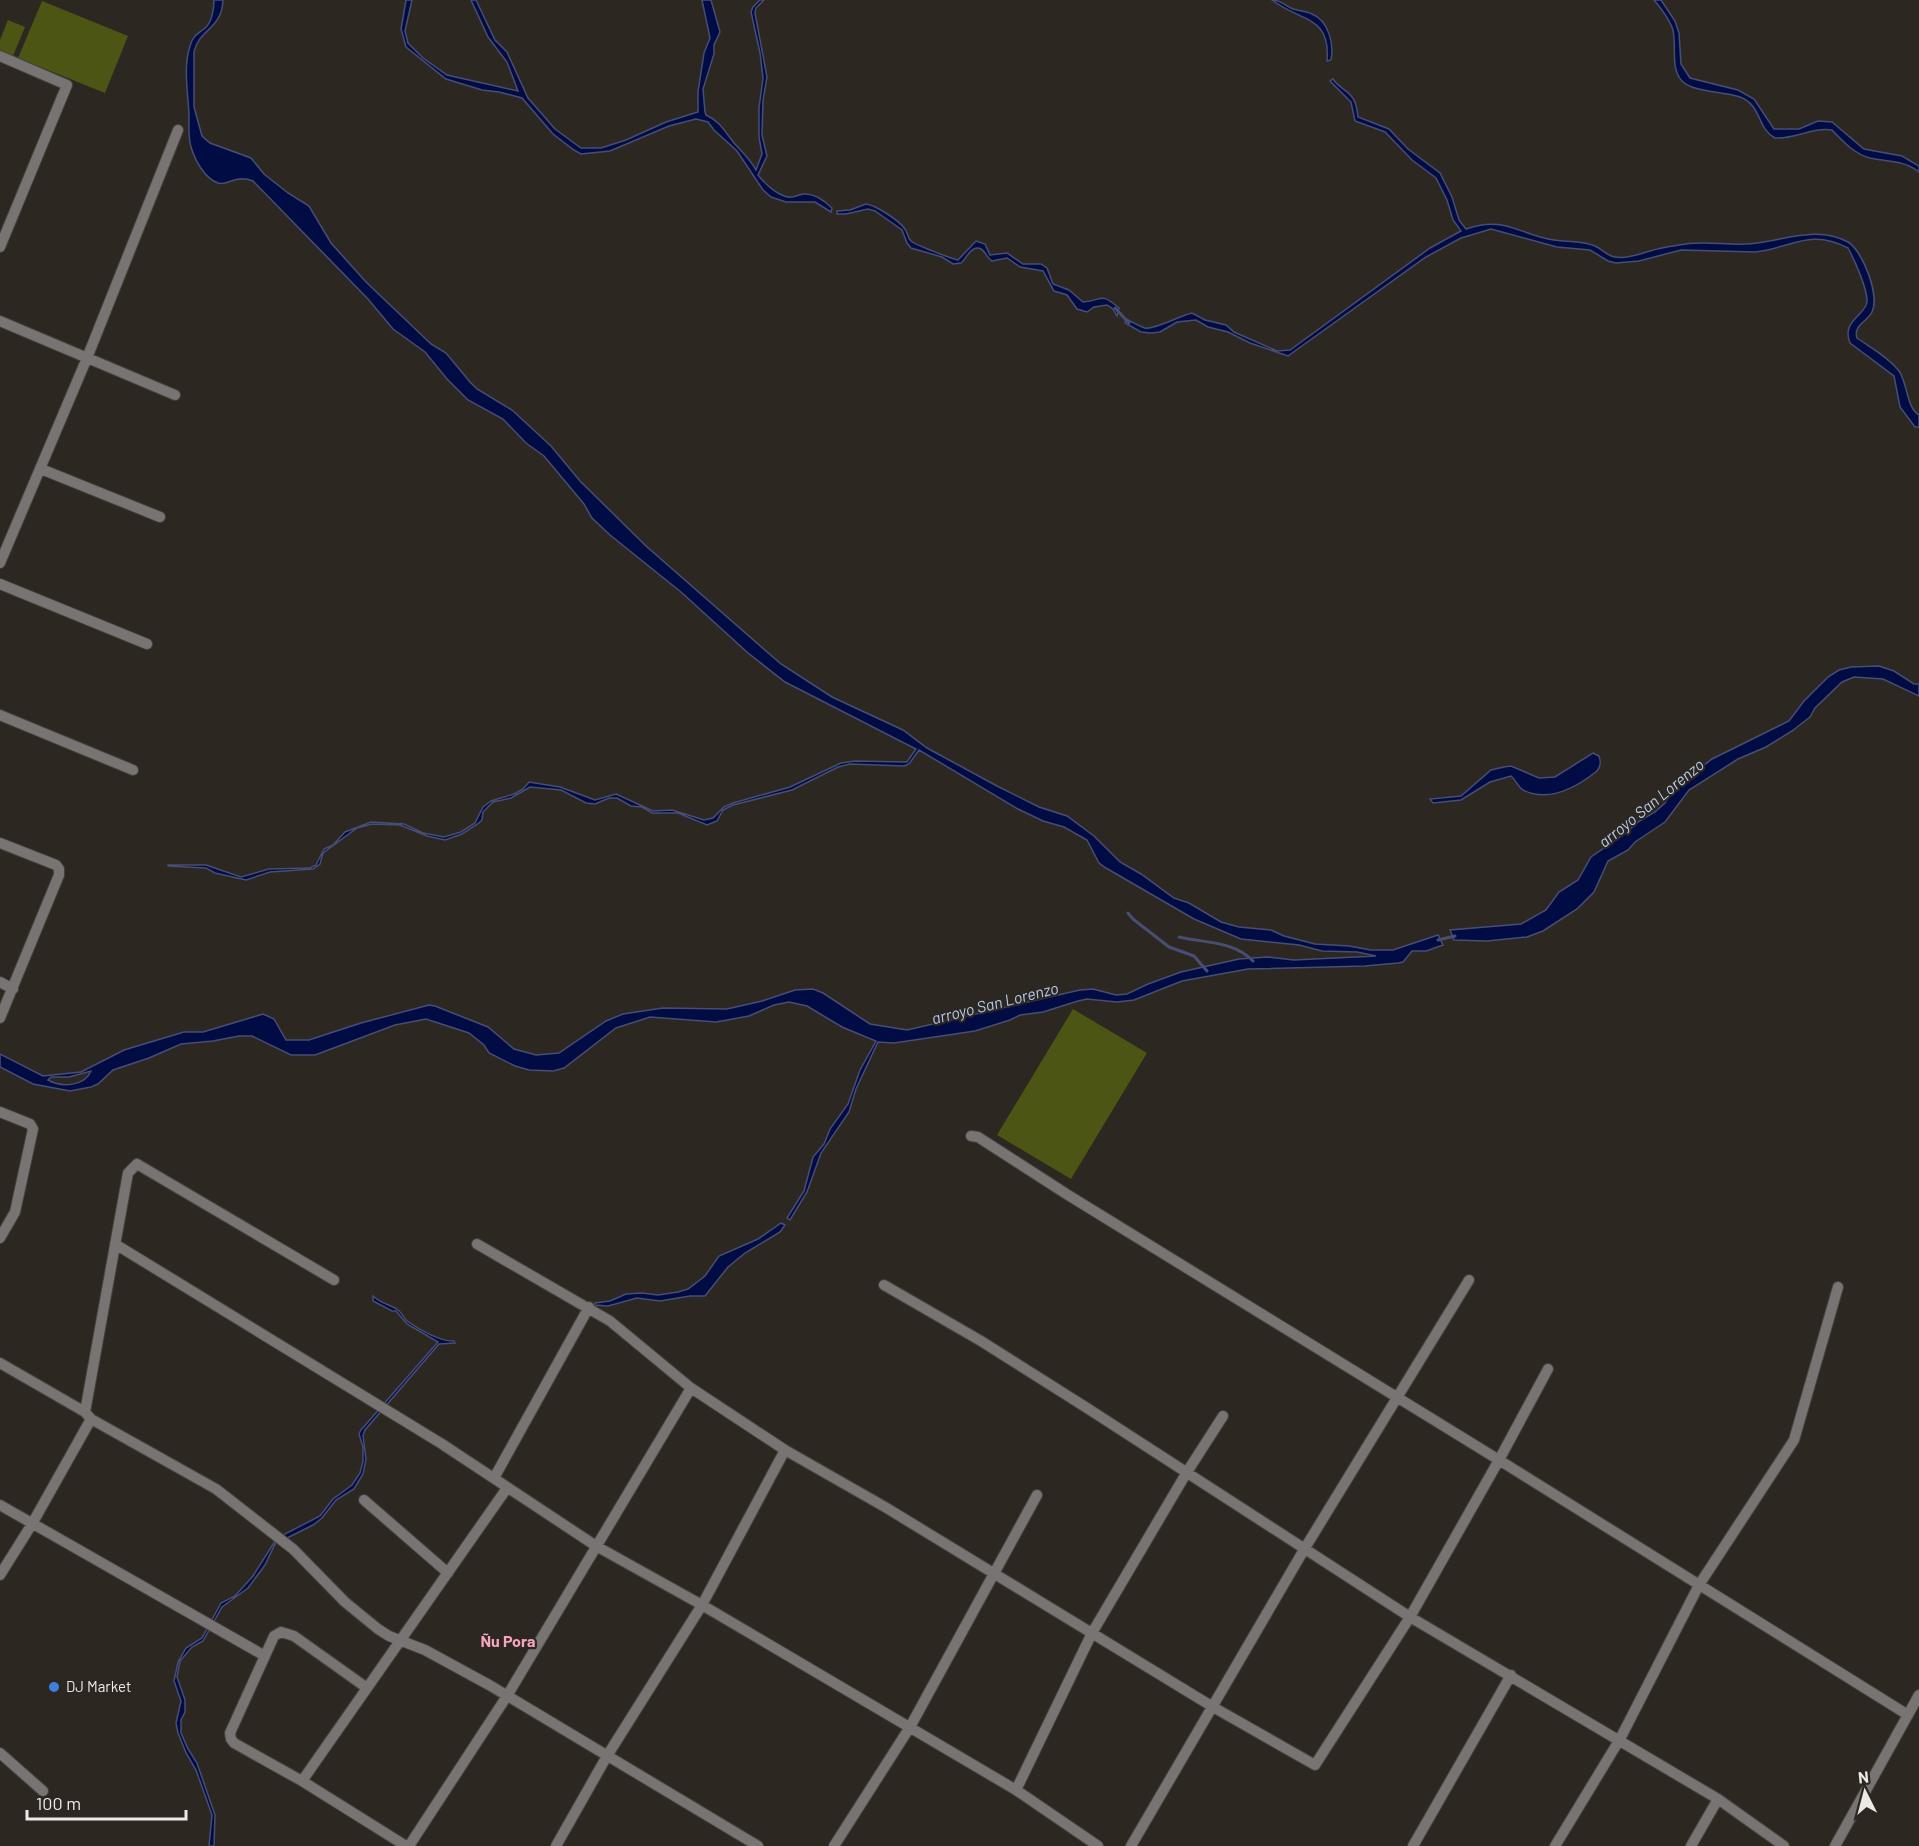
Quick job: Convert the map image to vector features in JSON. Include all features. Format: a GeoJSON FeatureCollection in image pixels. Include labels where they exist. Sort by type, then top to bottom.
{"type":"FeatureCollection","features":[{"type":"Feature","properties":{"kind":"street"},"geometry":{"type":"LineString","coordinates":[[0,56],[67,85],[0,247]]}},
{"type":"Feature","properties":{"kind":"street"},"geometry":{"type":"LineString","coordinates":[[0,563],[87,358],[178,130]]}},
{"type":"Feature","properties":{"kind":"street"},"geometry":{"type":"LineString","coordinates":[[0,321],[175,395]]}},
{"type":"Feature","properties":{"kind":"street"},"geometry":{"type":"LineString","coordinates":[[41,469],[160,517]]}},
{"type":"Feature","properties":{"kind":"street"},"geometry":{"type":"LineString","coordinates":[[0,584],[147,645]]}},
{"type":"Feature","properties":{"kind":"street"},"geometry":{"type":"LineString","coordinates":[[0,715],[133,770]]}},
{"type":"Feature","properties":{"kind":"street"},"geometry":{"type":"LineString","coordinates":[[0,843],[56,865],[59,869],[59,875],[14,989],[0,1018]]}},
{"type":"Feature","properties":{"kind":"street"},"geometry":{"type":"LineString","coordinates":[[0,982],[14,989]]}},
{"type":"Feature","properties":{"kind":"street"},"geometry":{"type":"LineString","coordinates":[[0,1112],[30,1124],[33,1129],[15,1212],[0,1238]]}},
{"type":"Feature","properties":{"kind":"street"},"geometry":{"type":"LineString","coordinates":[[971,1136],[978,1137],[1908,1715]]}},
{"type":"Feature","properties":{"kind":"street"},"geometry":{"type":"LineString","coordinates":[[0,1575],[32,1524],[88,1416],[128,1173],[136,1164],[334,1280]]}},
{"type":"Feature","properties":{"kind":"street"},"geometry":{"type":"LineString","coordinates":[[115,1244],[494,1478],[596,1546],[702,1605],[1016,1790],[1098,1846]]}},
{"type":"Feature","properties":{"kind":"street"},"geometry":{"type":"LineString","coordinates":[[477,1244],[610,1321],[691,1388],[785,1450],[1213,1707],[1315,1765],[1410,1617],[1548,1369]]}},
{"type":"Feature","properties":{"kind":"street"},"geometry":{"type":"LineString","coordinates":[[1131,1846],[1305,1548],[1468,1280]]}},
{"type":"Feature","properties":{"kind":"street"},"geometry":{"type":"LineString","coordinates":[[884,1285],[990,1347],[1410,1617],[1718,1798],[1784,1846]]}},
{"type":"Feature","properties":{"kind":"street"},"geometry":{"type":"LineString","coordinates":[[1555,1846],[1620,1739],[1699,1585],[1794,1440],[1838,1287]]}},
{"type":"Feature","properties":{"kind":"street"},"geometry":{"type":"LineString","coordinates":[[494,1478],[589,1307]]}},
{"type":"Feature","properties":{"kind":"street"},"geometry":{"type":"LineString","coordinates":[[0,1363],[216,1489],[293,1549],[345,1602],[378,1629],[400,1641],[425,1650],[491,1686],[758,1846]]}},
{"type":"Feature","properties":{"kind":"street"},"geometry":{"type":"LineString","coordinates":[[367,1688],[288,1633],[281,1632],[274,1636],[230,1732],[231,1739],[234,1743],[302,1781],[408,1846],[507,1696],[691,1388]]}},
{"type":"Feature","properties":{"kind":"street"},"geometry":{"type":"LineString","coordinates":[[1016,1790],[1092,1633],[1186,1472],[1223,1416]]}},
{"type":"Feature","properties":{"kind":"street"},"geometry":{"type":"LineString","coordinates":[[555,1846],[607,1756],[702,1605],[785,1450]]}},
{"type":"Feature","properties":{"kind":"street"},"geometry":{"type":"LineString","coordinates":[[302,1781],[507,1488]]}},
{"type":"Feature","properties":{"kind":"street"},"geometry":{"type":"LineString","coordinates":[[834,1846],[910,1727],[1037,1495]]}},
{"type":"Feature","properties":{"kind":"street"},"geometry":{"type":"LineString","coordinates":[[364,1500],[448,1573]]}},
{"type":"Feature","properties":{"kind":"street"},"geometry":{"type":"LineString","coordinates":[[0,1505],[265,1656]]}},
{"type":"Feature","properties":{"kind":"street"},"geometry":{"type":"LineString","coordinates":[[1413,1846],[1511,1675]]}},
{"type":"Feature","properties":{"kind":"street"},"geometry":{"type":"LineString","coordinates":[[1835,1846],[1919,1695]]}},
{"type":"Feature","properties":{"kind":"street"},"geometry":{"type":"LineString","coordinates":[[0,1753],[43,1791]]}},
{"type":"Feature","properties":{"kind":"street"},"geometry":{"type":"LineString","coordinates":[[1691,1846],[1718,1798]]}},
{"type":"Feature","properties":{"kind":"green space"},"geometry":{"type":"Polygon","coordinates":[[[42,1],[128,36],[105,93],[18,58],[42,1]]]}},
{"type":"Feature","properties":{"kind":"green space"},"geometry":{"type":"Polygon","coordinates":[[[8,20],[25,27],[13,56],[0,50],[0,40],[8,20]]]}},
{"type":"Feature","properties":{"kind":"green space"},"geometry":{"type":"Polygon","coordinates":[[[1073,1009],[1147,1053],[1071,1179],[997,1135],[1073,1009]]]}},
{"type":"Feature","properties":{"kind":"shaded area"},"geometry":{"type":"Polygon","coordinates":[[[214,0],[223,0],[222,10],[215,23],[200,38],[194,52],[194,107],[202,136],[210,143],[251,158],[264,174],[309,206],[331,243],[366,282],[431,344],[446,353],[477,389],[512,410],[551,446],[580,481],[646,546],[781,664],[832,697],[903,730],[927,748],[997,786],[1039,807],[1067,816],[1094,836],[1120,862],[1174,898],[1189,903],[1221,922],[1239,927],[1271,930],[1315,944],[1371,950],[1393,950],[1438,935],[1443,945],[1426,951],[1412,951],[1403,962],[1398,963],[1248,969],[1182,981],[1134,1000],[1117,1002],[1087,999],[1043,1012],[1020,1015],[975,1031],[894,1043],[878,1042],[856,1089],[849,1112],[821,1153],[807,1192],[790,1220],[787,1218],[804,1191],[813,1157],[824,1144],[830,1129],[848,1104],[860,1070],[876,1041],[842,1027],[807,1006],[789,1002],[774,1005],[749,1016],[716,1022],[650,1017],[616,1028],[564,1068],[553,1071],[529,1070],[515,1066],[489,1053],[484,1045],[469,1033],[426,1019],[395,1025],[315,1055],[291,1055],[252,1036],[181,1044],[113,1070],[98,1084],[91,1087],[70,1091],[33,1084],[0,1067],[0,1054],[43,1076],[81,1072],[124,1050],[184,1032],[203,1032],[263,1014],[274,1019],[286,1040],[309,1040],[429,1005],[488,1027],[514,1049],[536,1055],[559,1053],[606,1021],[623,1014],[663,1008],[727,1009],[795,990],[813,989],[823,993],[870,1024],[907,1030],[1080,990],[1093,989],[1116,995],[1127,994],[1181,972],[1239,959],[1267,957],[1294,960],[1376,956],[1241,939],[1194,919],[1099,863],[1087,840],[1064,827],[1043,821],[1018,809],[919,750],[909,764],[904,766],[850,764],[838,767],[792,790],[733,805],[723,810],[717,821],[707,825],[678,813],[652,813],[642,807],[631,806],[617,798],[609,798],[595,804],[586,803],[561,790],[530,787],[511,798],[493,802],[483,812],[479,823],[462,834],[445,840],[427,836],[400,825],[372,824],[357,828],[323,853],[320,864],[313,869],[270,872],[246,880],[215,873],[206,868],[168,866],[206,865],[241,877],[269,869],[310,868],[316,865],[324,849],[333,845],[345,832],[371,822],[404,824],[423,833],[444,837],[461,832],[475,823],[483,807],[491,801],[514,794],[529,782],[560,787],[595,800],[616,794],[653,811],[672,810],[704,820],[713,818],[724,807],[733,803],[790,787],[841,763],[907,762],[916,749],[785,682],[748,653],[681,592],[592,518],[584,504],[544,456],[526,443],[503,419],[468,400],[425,352],[393,329],[368,299],[253,181],[237,179],[218,183],[204,173],[190,143],[186,80],[188,54],[192,40],[209,23],[214,0]],[[91,1071],[69,1077],[51,1077],[48,1080],[66,1085],[78,1083],[91,1071]]]}},
{"type":"Feature","properties":{"kind":"shaded area"},"geometry":{"type":"Polygon","coordinates":[[[406,0],[412,0],[405,31],[408,43],[423,58],[447,75],[518,91],[507,62],[488,37],[471,0],[476,0],[495,40],[507,52],[528,98],[555,129],[581,148],[601,148],[698,112],[698,92],[704,53],[710,38],[702,0],[711,0],[720,32],[714,45],[714,54],[703,89],[705,112],[722,127],[756,170],[762,154],[759,137],[759,108],[763,78],[751,12],[760,0],[764,0],[756,8],[755,13],[767,77],[763,100],[762,135],[767,156],[758,175],[780,194],[790,197],[803,194],[814,196],[832,208],[831,212],[815,202],[786,202],[771,197],[763,190],[737,151],[708,122],[696,119],[669,126],[610,151],[581,154],[553,134],[522,98],[482,90],[446,79],[406,47],[401,29],[406,0]]]}},
{"type":"Feature","properties":{"kind":"shaded area"},"geometry":{"type":"Polygon","coordinates":[[[1272,0],[1310,13],[1323,22],[1331,40],[1331,60],[1327,61],[1327,46],[1319,27],[1272,0]]]}},
{"type":"Feature","properties":{"kind":"shaded area"},"geometry":{"type":"Polygon","coordinates":[[[1654,0],[1661,0],[1675,21],[1679,33],[1681,64],[1690,78],[1738,90],[1754,99],[1774,129],[1799,129],[1818,121],[1832,122],[1864,149],[1902,156],[1919,166],[1919,172],[1902,163],[1864,156],[1849,147],[1832,130],[1818,130],[1775,138],[1765,129],[1756,111],[1747,101],[1734,95],[1687,85],[1682,81],[1676,69],[1672,27],[1654,0]]]}},
{"type":"Feature","properties":{"kind":"shaded area"},"geometry":{"type":"Polygon","coordinates":[[[1333,79],[1354,99],[1358,117],[1389,129],[1408,149],[1440,173],[1452,197],[1459,220],[1466,229],[1479,225],[1502,225],[1542,238],[1590,244],[1615,257],[1628,257],[1659,248],[1686,244],[1758,243],[1810,234],[1835,237],[1848,242],[1859,254],[1869,274],[1874,296],[1872,312],[1857,330],[1857,338],[1885,357],[1899,371],[1909,401],[1919,415],[1919,427],[1915,427],[1900,407],[1894,376],[1850,343],[1849,329],[1865,307],[1867,297],[1848,248],[1835,242],[1822,240],[1811,239],[1755,252],[1681,250],[1639,261],[1616,263],[1590,250],[1557,247],[1491,229],[1461,238],[1426,257],[1288,356],[1250,343],[1228,332],[1208,327],[1196,320],[1177,322],[1160,332],[1151,333],[1141,332],[1125,323],[1126,319],[1149,328],[1192,313],[1205,320],[1226,325],[1234,332],[1277,351],[1290,350],[1430,248],[1461,231],[1453,220],[1447,200],[1436,178],[1412,160],[1385,132],[1355,121],[1351,102],[1330,81],[1333,79]]]}},
{"type":"Feature","properties":{"kind":"shaded area"},"geometry":{"type":"Polygon","coordinates":[[[866,204],[898,221],[910,240],[926,249],[958,260],[976,241],[985,244],[990,255],[1007,253],[1023,264],[1041,264],[1047,268],[1053,284],[1069,290],[1083,302],[1101,298],[1108,300],[1119,308],[1117,316],[1107,305],[1094,307],[1087,312],[1077,309],[1067,295],[1054,291],[1043,271],[1020,267],[1007,258],[992,261],[978,248],[972,250],[961,263],[953,264],[942,257],[911,248],[902,230],[875,211],[868,209],[837,214],[837,211],[850,210],[866,204]]]}},
{"type":"Feature","properties":{"kind":"shaded area"},"geometry":{"type":"Polygon","coordinates":[[[1879,666],[1894,671],[1914,684],[1919,684],[1919,696],[1883,679],[1854,677],[1842,682],[1815,708],[1810,717],[1792,731],[1766,747],[1738,759],[1689,790],[1665,822],[1635,842],[1628,850],[1608,861],[1594,892],[1577,909],[1543,931],[1527,937],[1487,941],[1454,940],[1450,930],[1521,924],[1546,910],[1559,892],[1578,880],[1591,857],[1655,812],[1665,803],[1673,789],[1712,759],[1789,721],[1804,701],[1828,677],[1839,670],[1879,666]]]}},
{"type":"Feature","properties":{"kind":"shaded area"},"geometry":{"type":"Polygon","coordinates":[[[1593,753],[1600,758],[1597,771],[1581,783],[1553,794],[1533,794],[1523,790],[1511,776],[1490,782],[1461,800],[1433,803],[1430,799],[1461,796],[1491,770],[1504,767],[1511,766],[1539,778],[1555,777],[1593,753]]]}},
{"type":"Feature","properties":{"kind":"shaded area"},"geometry":{"type":"Polygon","coordinates":[[[781,1223],[785,1225],[780,1232],[745,1253],[728,1267],[705,1296],[660,1301],[637,1298],[608,1306],[595,1305],[595,1303],[610,1301],[626,1294],[658,1295],[688,1289],[705,1276],[719,1256],[758,1239],[781,1223]]]}},
{"type":"Feature","properties":{"kind":"shaded area"},"geometry":{"type":"Polygon","coordinates":[[[373,1296],[398,1310],[417,1328],[455,1343],[439,1344],[365,1430],[363,1435],[366,1459],[363,1474],[354,1489],[336,1500],[322,1518],[313,1525],[275,1544],[265,1565],[248,1588],[222,1607],[203,1641],[192,1647],[180,1661],[177,1677],[185,1700],[181,1733],[197,1763],[215,1815],[214,1846],[209,1846],[212,1815],[176,1723],[181,1701],[174,1681],[178,1662],[186,1648],[202,1638],[221,1603],[235,1596],[253,1576],[277,1538],[320,1516],[333,1499],[352,1485],[360,1473],[363,1461],[363,1447],[359,1434],[361,1430],[438,1342],[407,1324],[396,1311],[373,1301],[373,1296]]]}},
{"type":"Feature","properties":{"kind":"waterway"},"geometry":{"type":"LineString","coordinates":[[1115,308],[1129,323]]}},
{"type":"Feature","properties":{"kind":"waterway"},"geometry":{"type":"LineString","coordinates":[[1128,913],[1169,947],[1194,956],[1207,971]]}},
{"type":"Feature","properties":{"kind":"waterway","name":"arroyo San Lorenzo"},"geometry":{"type":"LineString","coordinates":[[1438,940],[1455,936]]}},
{"type":"Feature","properties":{"kind":"waterway"},"geometry":{"type":"LineString","coordinates":[[1179,937],[1228,946],[1245,954],[1253,961]]}},
{"type":"Feature","properties":{"kind":"place","name":"DJ Market"},"geometry":{"type":"Point","coordinates":[54,1687]}},
{"type":"Feature","properties":{"kind":"district","name":"Ñu Pora"},"geometry":{"type":"Point","coordinates":[508,1641]}}]}
